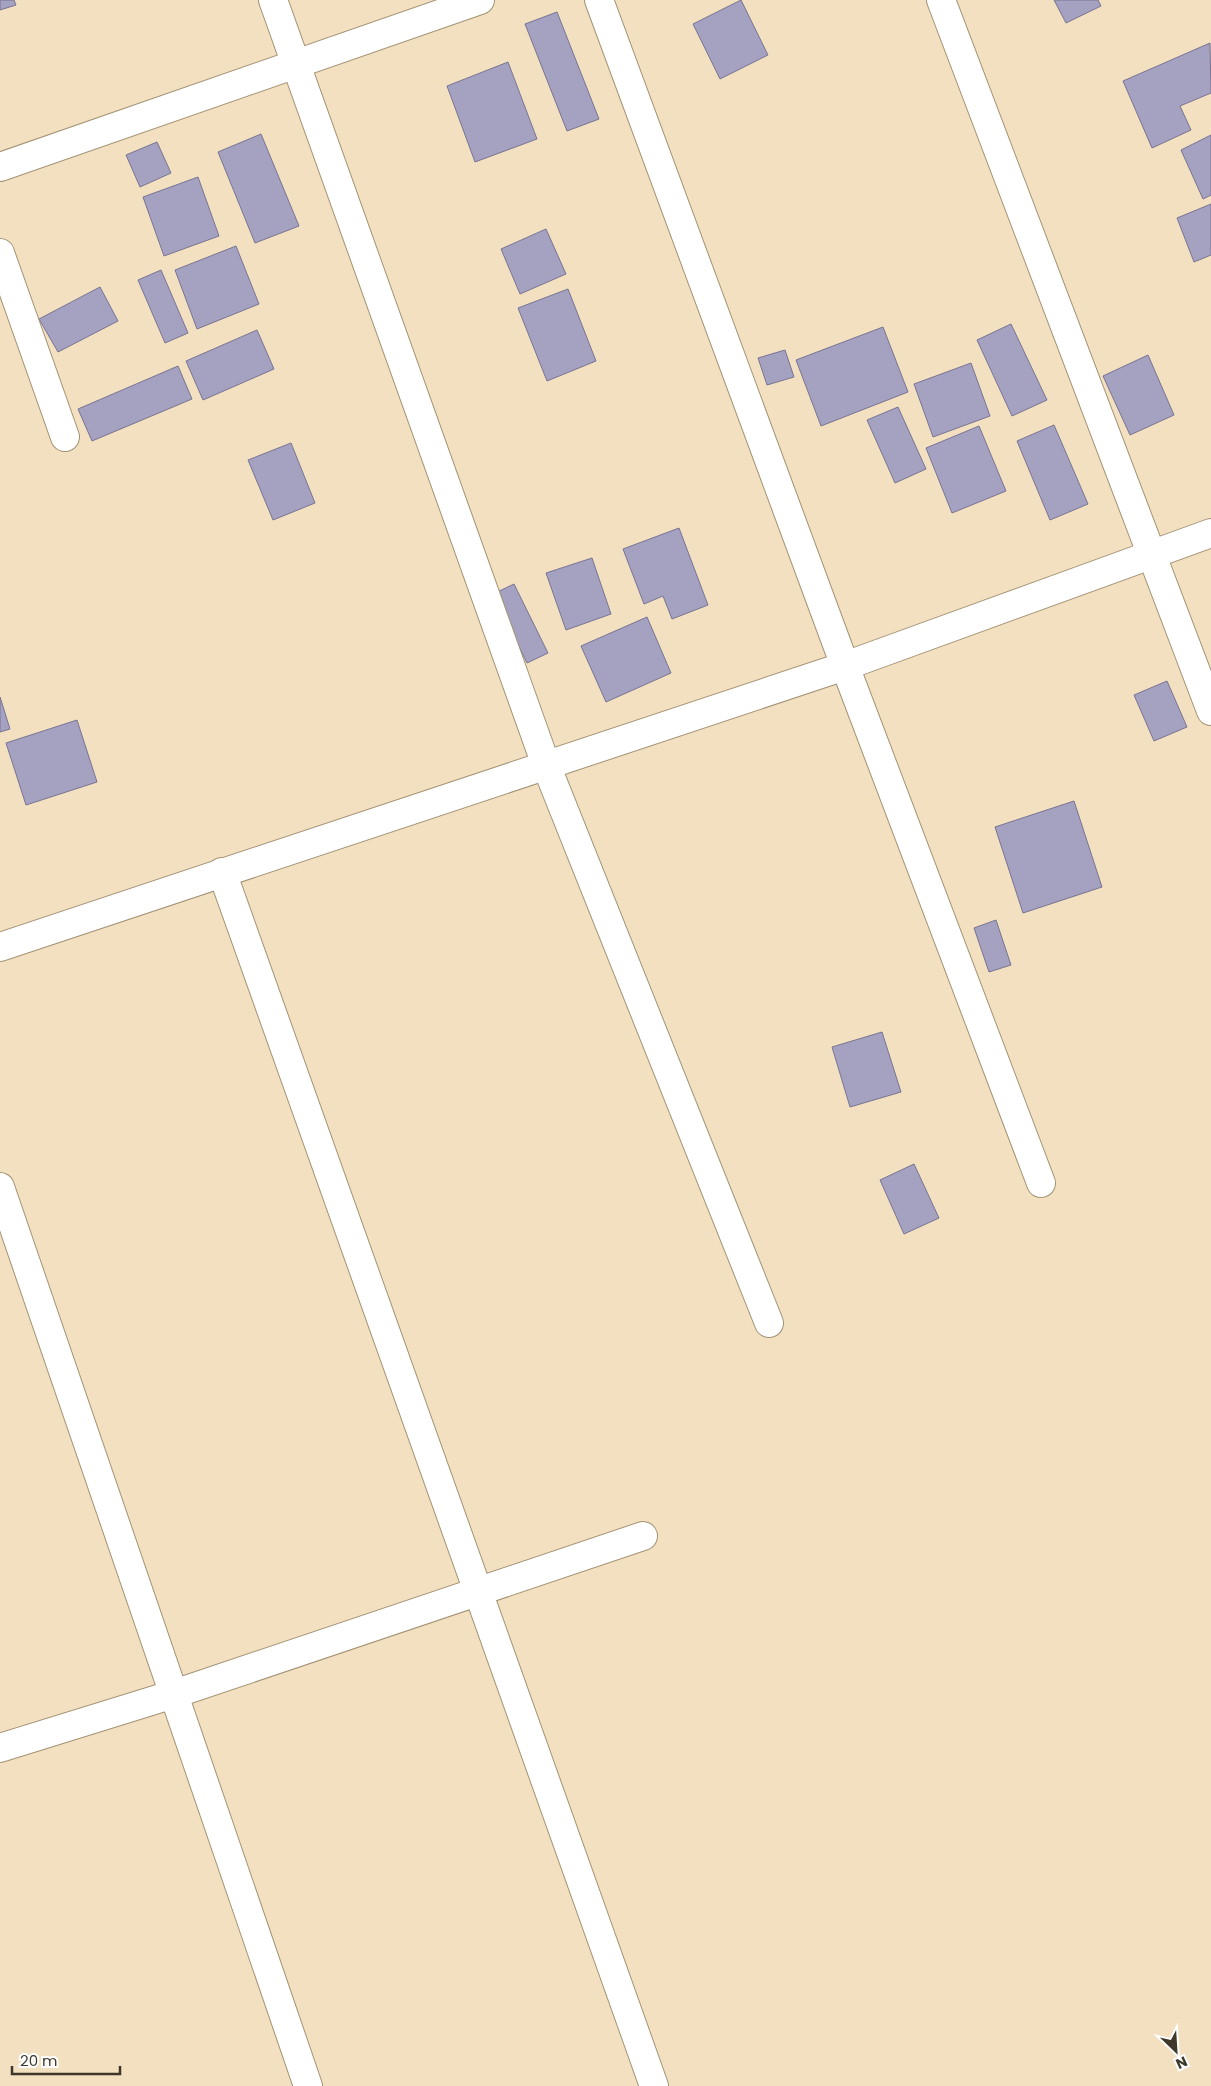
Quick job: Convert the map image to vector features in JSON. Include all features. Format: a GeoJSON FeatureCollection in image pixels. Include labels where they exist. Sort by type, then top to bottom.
{"type":"FeatureCollection","features":[{"type":"Feature","properties":{"kind":"street"},"geometry":{"type":"LineString","coordinates":[[273,0],[546,765],[769,1323]]}},
{"type":"Feature","properties":{"kind":"street"},"geometry":{"type":"LineString","coordinates":[[0,167],[480,0]]}},
{"type":"Feature","properties":{"kind":"street"},"geometry":{"type":"LineString","coordinates":[[599,0],[845,666],[1041,1183]]}},
{"type":"Feature","properties":{"kind":"street"},"geometry":{"type":"LineString","coordinates":[[941,0],[1211,711]]}},
{"type":"Feature","properties":{"kind":"street"},"geometry":{"type":"LineString","coordinates":[[0,253],[65,437]]}},
{"type":"Feature","properties":{"kind":"street"},"geometry":{"type":"LineString","coordinates":[[0,947],[845,666],[1211,533]]}},
{"type":"Feature","properties":{"kind":"street"},"geometry":{"type":"LineString","coordinates":[[222,872],[654,2086]]}},
{"type":"Feature","properties":{"kind":"street"},"geometry":{"type":"LineString","coordinates":[[0,1187],[308,2086]]}},
{"type":"Feature","properties":{"kind":"street"},"geometry":{"type":"LineString","coordinates":[[0,1748],[174,1694],[643,1536]]}},
{"type":"Feature","properties":{"kind":"building"},"geometry":{"type":"Polygon","coordinates":[[[0,0],[14,0],[16,5],[0,10],[0,0]]]}},
{"type":"Feature","properties":{"kind":"building"},"geometry":{"type":"Polygon","coordinates":[[[741,0],[768,55],[720,79],[693,24],[741,0]]]}},
{"type":"Feature","properties":{"kind":"building"},"geometry":{"type":"Polygon","coordinates":[[[1054,0],[1098,0],[1101,6],[1066,23],[1054,0]]]}},
{"type":"Feature","properties":{"kind":"building"},"geometry":{"type":"Polygon","coordinates":[[[557,12],[599,119],[567,131],[525,24],[557,12]]]}},
{"type":"Feature","properties":{"kind":"building"},"geometry":{"type":"Polygon","coordinates":[[[1210,43],[1211,93],[1180,106],[1191,130],[1152,148],[1123,81],[1210,43]]]}},
{"type":"Feature","properties":{"kind":"building"},"geometry":{"type":"Polygon","coordinates":[[[508,62],[537,139],[475,162],[447,86],[508,62]]]}},
{"type":"Feature","properties":{"kind":"building"},"geometry":{"type":"Polygon","coordinates":[[[261,134],[299,226],[255,243],[218,152],[261,134]]]}},
{"type":"Feature","properties":{"kind":"building"},"geometry":{"type":"Polygon","coordinates":[[[1211,135],[1211,195],[1203,199],[1181,150],[1211,135]]]}},
{"type":"Feature","properties":{"kind":"building"},"geometry":{"type":"Polygon","coordinates":[[[157,142],[171,173],[140,187],[126,155],[157,142]]]}},
{"type":"Feature","properties":{"kind":"building"},"geometry":{"type":"Polygon","coordinates":[[[198,177],[219,236],[164,256],[143,197],[198,177]]]}},
{"type":"Feature","properties":{"kind":"building"},"geometry":{"type":"Polygon","coordinates":[[[1211,204],[1211,255],[1194,262],[1177,218],[1211,204]]]}},
{"type":"Feature","properties":{"kind":"building"},"geometry":{"type":"Polygon","coordinates":[[[546,229],[566,274],[520,294],[501,249],[546,229]]]}},
{"type":"Feature","properties":{"kind":"building"},"geometry":{"type":"Polygon","coordinates":[[[236,246],[259,304],[197,329],[175,270],[236,246]]]}},
{"type":"Feature","properties":{"kind":"building"},"geometry":{"type":"Polygon","coordinates":[[[161,270],[188,333],[165,343],[138,280],[161,270]]]}},
{"type":"Feature","properties":{"kind":"building"},"geometry":{"type":"Polygon","coordinates":[[[100,287],[118,321],[58,352],[39,319],[100,287]]]}},
{"type":"Feature","properties":{"kind":"building"},"geometry":{"type":"Polygon","coordinates":[[[568,289],[596,361],[547,381],[518,308],[568,289]]]}},
{"type":"Feature","properties":{"kind":"building"},"geometry":{"type":"Polygon","coordinates":[[[1011,324],[1047,400],[1012,416],[977,340],[1011,324]]]}},
{"type":"Feature","properties":{"kind":"building"},"geometry":{"type":"Polygon","coordinates":[[[883,327],[908,392],[821,426],[796,360],[883,327]]]}},
{"type":"Feature","properties":{"kind":"building"},"geometry":{"type":"Polygon","coordinates":[[[257,330],[274,369],[203,400],[186,361],[257,330]]]}},
{"type":"Feature","properties":{"kind":"building"},"geometry":{"type":"Polygon","coordinates":[[[785,350],[794,377],[767,385],[758,358],[785,350]]]}},
{"type":"Feature","properties":{"kind":"building"},"geometry":{"type":"Polygon","coordinates":[[[1148,355],[1174,415],[1130,435],[1103,376],[1148,355]]]}},
{"type":"Feature","properties":{"kind":"building"},"geometry":{"type":"Polygon","coordinates":[[[971,363],[990,416],[933,437],[914,384],[971,363]]]}},
{"type":"Feature","properties":{"kind":"building"},"geometry":{"type":"Polygon","coordinates":[[[178,366],[192,399],[92,441],[78,409],[178,366]]]}},
{"type":"Feature","properties":{"kind":"building"},"geometry":{"type":"Polygon","coordinates":[[[898,407],[926,469],[895,483],[867,420],[898,407]]]}},
{"type":"Feature","properties":{"kind":"building"},"geometry":{"type":"Polygon","coordinates":[[[1054,425],[1088,504],[1050,520],[1017,441],[1054,425]]]}},
{"type":"Feature","properties":{"kind":"building"},"geometry":{"type":"Polygon","coordinates":[[[979,426],[1006,491],[952,513],[926,448],[979,426]]]}},
{"type":"Feature","properties":{"kind":"building"},"geometry":{"type":"Polygon","coordinates":[[[291,443],[315,503],[273,520],[248,460],[291,443]]]}},
{"type":"Feature","properties":{"kind":"building"},"geometry":{"type":"Polygon","coordinates":[[[679,528],[708,605],[672,619],[663,596],[644,604],[623,549],[679,528]]]}},
{"type":"Feature","properties":{"kind":"building"},"geometry":{"type":"Polygon","coordinates":[[[592,558],[611,614],[566,630],[546,573],[592,558]]]}},
{"type":"Feature","properties":{"kind":"building"},"geometry":{"type":"Polygon","coordinates":[[[514,584],[548,653],[527,663],[493,594],[514,584]]]}},
{"type":"Feature","properties":{"kind":"building"},"geometry":{"type":"Polygon","coordinates":[[[647,617],[671,673],[606,702],[581,646],[647,617]]]}},
{"type":"Feature","properties":{"kind":"building"},"geometry":{"type":"Polygon","coordinates":[[[1167,681],[1187,727],[1154,741],[1134,695],[1167,681]]]}},
{"type":"Feature","properties":{"kind":"building"},"geometry":{"type":"Polygon","coordinates":[[[0,697],[10,729],[0,732],[0,697]]]}},
{"type":"Feature","properties":{"kind":"building"},"geometry":{"type":"Polygon","coordinates":[[[77,720],[97,782],[26,805],[6,743],[77,720]]]}},
{"type":"Feature","properties":{"kind":"building"},"geometry":{"type":"Polygon","coordinates":[[[1074,801],[1102,887],[1023,913],[995,827],[1074,801]]]}},
{"type":"Feature","properties":{"kind":"building"},"geometry":{"type":"Polygon","coordinates":[[[996,920],[1011,965],[989,972],[974,928],[996,920]]]}},
{"type":"Feature","properties":{"kind":"building"},"geometry":{"type":"Polygon","coordinates":[[[882,1032],[901,1092],[850,1107],[832,1047],[882,1032]]]}},
{"type":"Feature","properties":{"kind":"building"},"geometry":{"type":"Polygon","coordinates":[[[914,1164],[939,1218],[904,1234],[880,1180],[914,1164]]]}}]}
